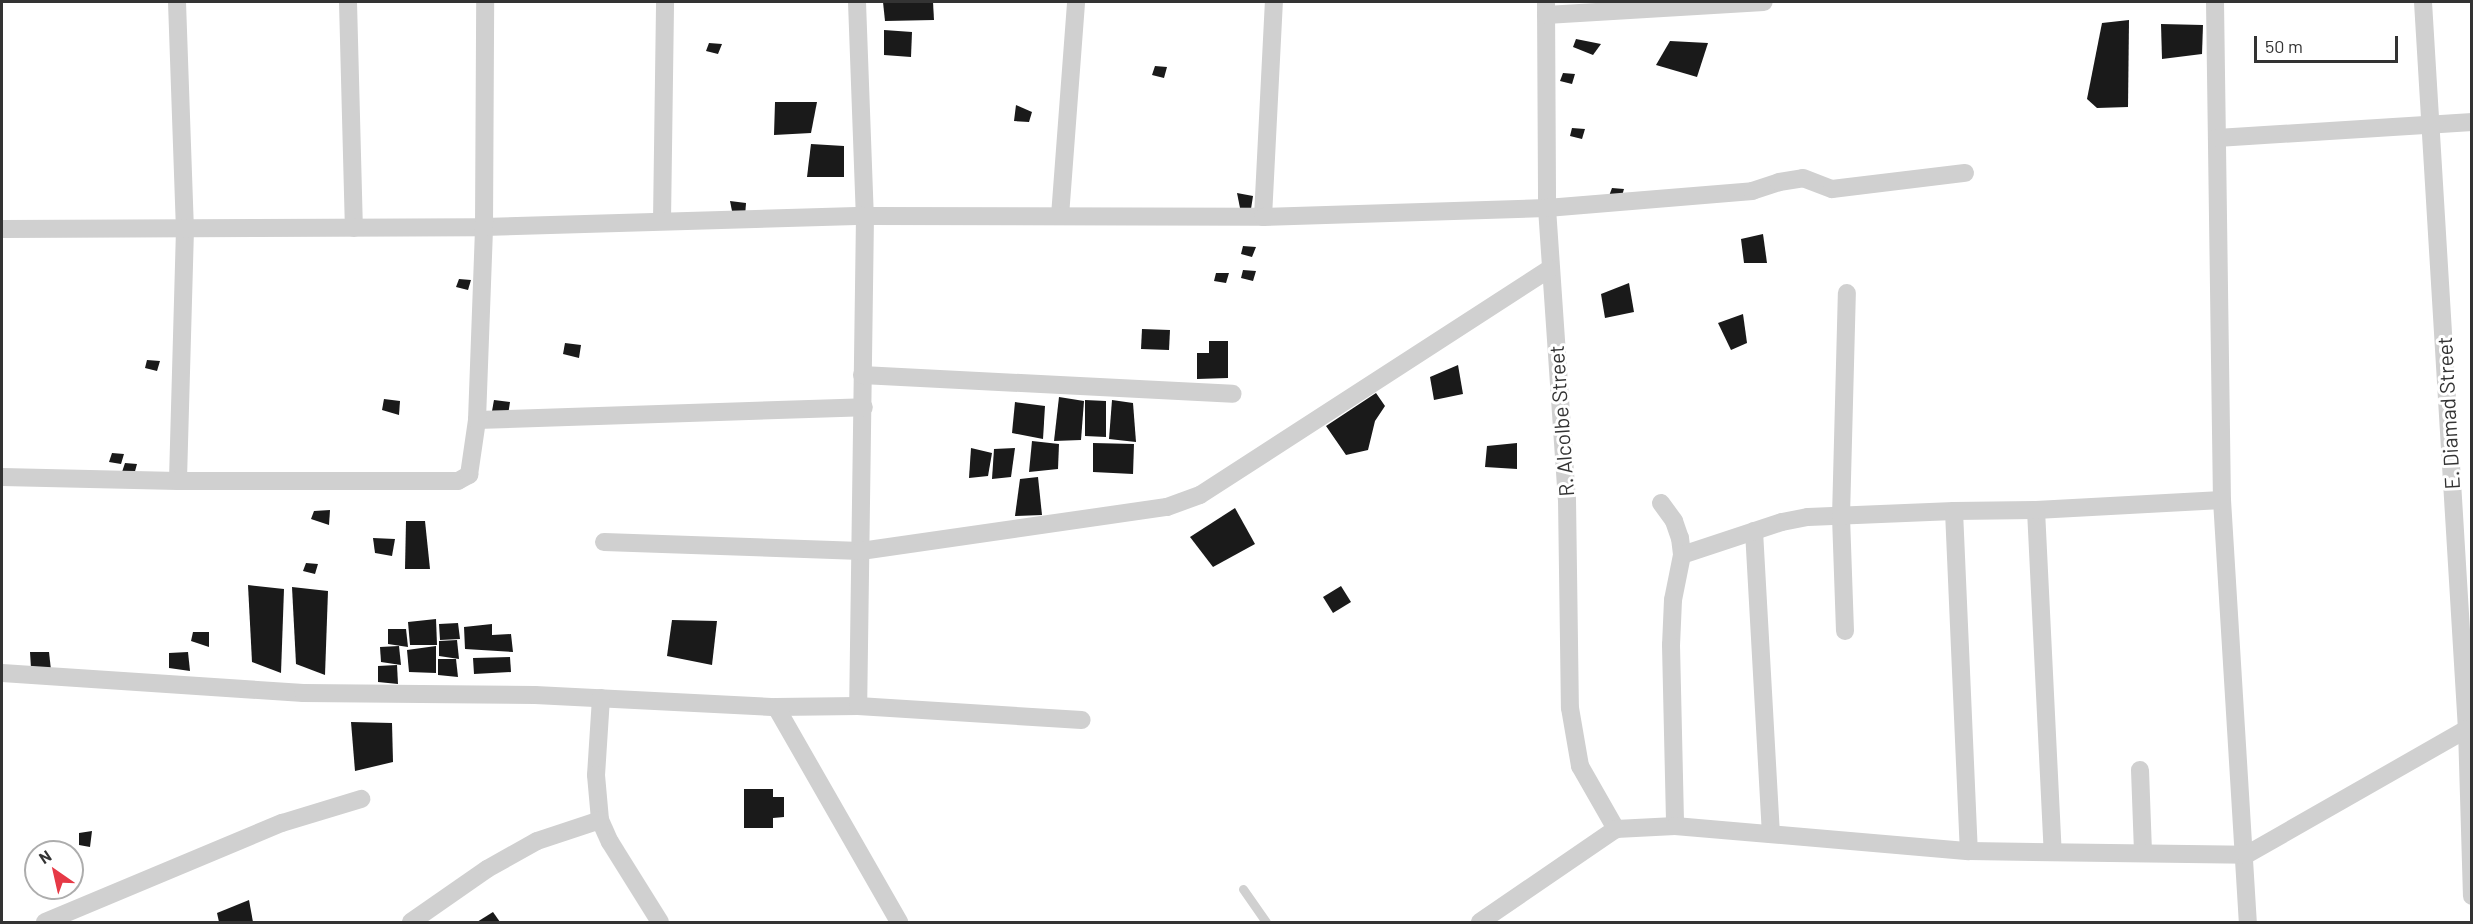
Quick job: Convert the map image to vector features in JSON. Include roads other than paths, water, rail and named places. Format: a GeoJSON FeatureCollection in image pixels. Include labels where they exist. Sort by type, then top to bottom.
{"type":"FeatureCollection","features":[{"type":"Feature","properties":{"kind":"street"},"geometry":{"type":"LineString","coordinates":[[177,2],[185,230],[178,482]]}},
{"type":"Feature","properties":{"kind":"street"},"geometry":{"type":"LineString","coordinates":[[348,2],[354,228]]}},
{"type":"Feature","properties":{"kind":"street"},"geometry":{"type":"LineString","coordinates":[[2,477],[178,482],[458,481],[469,475],[477,420],[484,227],[485,2]]}},
{"type":"Feature","properties":{"kind":"street"},"geometry":{"type":"LineString","coordinates":[[662,221],[665,2]]}},
{"type":"Feature","properties":{"kind":"street"},"geometry":{"type":"LineString","coordinates":[[857,2],[865,216],[858,706]]}},
{"type":"Feature","properties":{"kind":"street"},"geometry":{"type":"LineString","coordinates":[[1060,216],[1076,2]]}},
{"type":"Feature","properties":{"kind":"street"},"geometry":{"type":"LineString","coordinates":[[1263,217],[1274,2]]}},
{"type":"Feature","properties":{"kind":"street"},"geometry":{"type":"LineString","coordinates":[[1546,8],[1764,2]]}},
{"type":"Feature","properties":{"kind":"street"},"geometry":{"type":"LineString","coordinates":[[2215,2],[2222,500],[2246,855],[2248,922]]}},
{"type":"Feature","properties":{"kind":"street","name":"E. Diamad Street"},"geometry":{"type":"LineString","coordinates":[[2423,2],[2467,729],[2472,896]]}},
{"type":"Feature","properties":{"kind":"street","name":"R. Alcolbe Street"},"geometry":{"type":"LineString","coordinates":[[1546,8],[1547,208],[1567,499],[1570,708],[1580,766],[1617,829]]}},
{"type":"Feature","properties":{"kind":"street"},"geometry":{"type":"LineString","coordinates":[[2217,138],[2472,122]]}},
{"type":"Feature","properties":{"kind":"street"},"geometry":{"type":"LineString","coordinates":[[2,229],[484,227],[865,216],[1263,217],[1547,208],[1752,191],[1779,182],[1803,178],[1832,189],[1965,173]]}},
{"type":"Feature","properties":{"kind":"street"},"geometry":{"type":"LineString","coordinates":[[604,542],[861,551],[1134,512],[1188,500],[1550,269]]}},
{"type":"Feature","properties":{"kind":"street"},"geometry":{"type":"LineString","coordinates":[[1845,631],[1841,517],[1847,293]]}},
{"type":"Feature","properties":{"kind":"street"},"geometry":{"type":"LineString","coordinates":[[862,375],[1233,394]]}},
{"type":"Feature","properties":{"kind":"street"},"geometry":{"type":"LineString","coordinates":[[477,420],[864,407]]}},
{"type":"Feature","properties":{"kind":"street"},"geometry":{"type":"LineString","coordinates":[[1682,555],[1754,531],[1808,517],[2036,510],[2222,500]]}},
{"type":"Feature","properties":{"kind":"street"},"geometry":{"type":"LineString","coordinates":[[1661,503],[1674,521],[1680,538],[1682,555],[1673,600],[1671,645],[1675,826]]}},
{"type":"Feature","properties":{"kind":"street"},"geometry":{"type":"LineString","coordinates":[[2036,510],[2053,852]]}},
{"type":"Feature","properties":{"kind":"street"},"geometry":{"type":"LineString","coordinates":[[1953,511],[1969,851]]}},
{"type":"Feature","properties":{"kind":"street"},"geometry":{"type":"LineString","coordinates":[[1754,531],[1771,834]]}},
{"type":"Feature","properties":{"kind":"street"},"geometry":{"type":"LineString","coordinates":[[2,673],[303,693],[535,695],[776,707],[858,706],[1082,720]]}},
{"type":"Feature","properties":{"kind":"street"},"geometry":{"type":"LineString","coordinates":[[601,698],[596,775],[600,820],[610,842],[660,922]]}},
{"type":"Feature","properties":{"kind":"street"},"geometry":{"type":"LineString","coordinates":[[776,707],[899,922]]}},
{"type":"Feature","properties":{"kind":"street"},"geometry":{"type":"LineString","coordinates":[[1492,919],[1617,829],[1675,826],[1969,851],[2246,855],[2467,729]]}},
{"type":"Feature","properties":{"kind":"street"},"geometry":{"type":"LineString","coordinates":[[2140,770],[2143,853]]}},
{"type":"Feature","properties":{"kind":"street"},"geometry":{"type":"LineString","coordinates":[[45,922],[282,823],[360,799]]}},
{"type":"Feature","properties":{"kind":"street"},"geometry":{"type":"LineString","coordinates":[[411,922],[487,869],[537,840],[600,820]]}},
{"type":"Feature","properties":{"kind":"lane"},"geometry":{"type":"LineString","coordinates":[[1243,889],[1266,922]]}}]}
